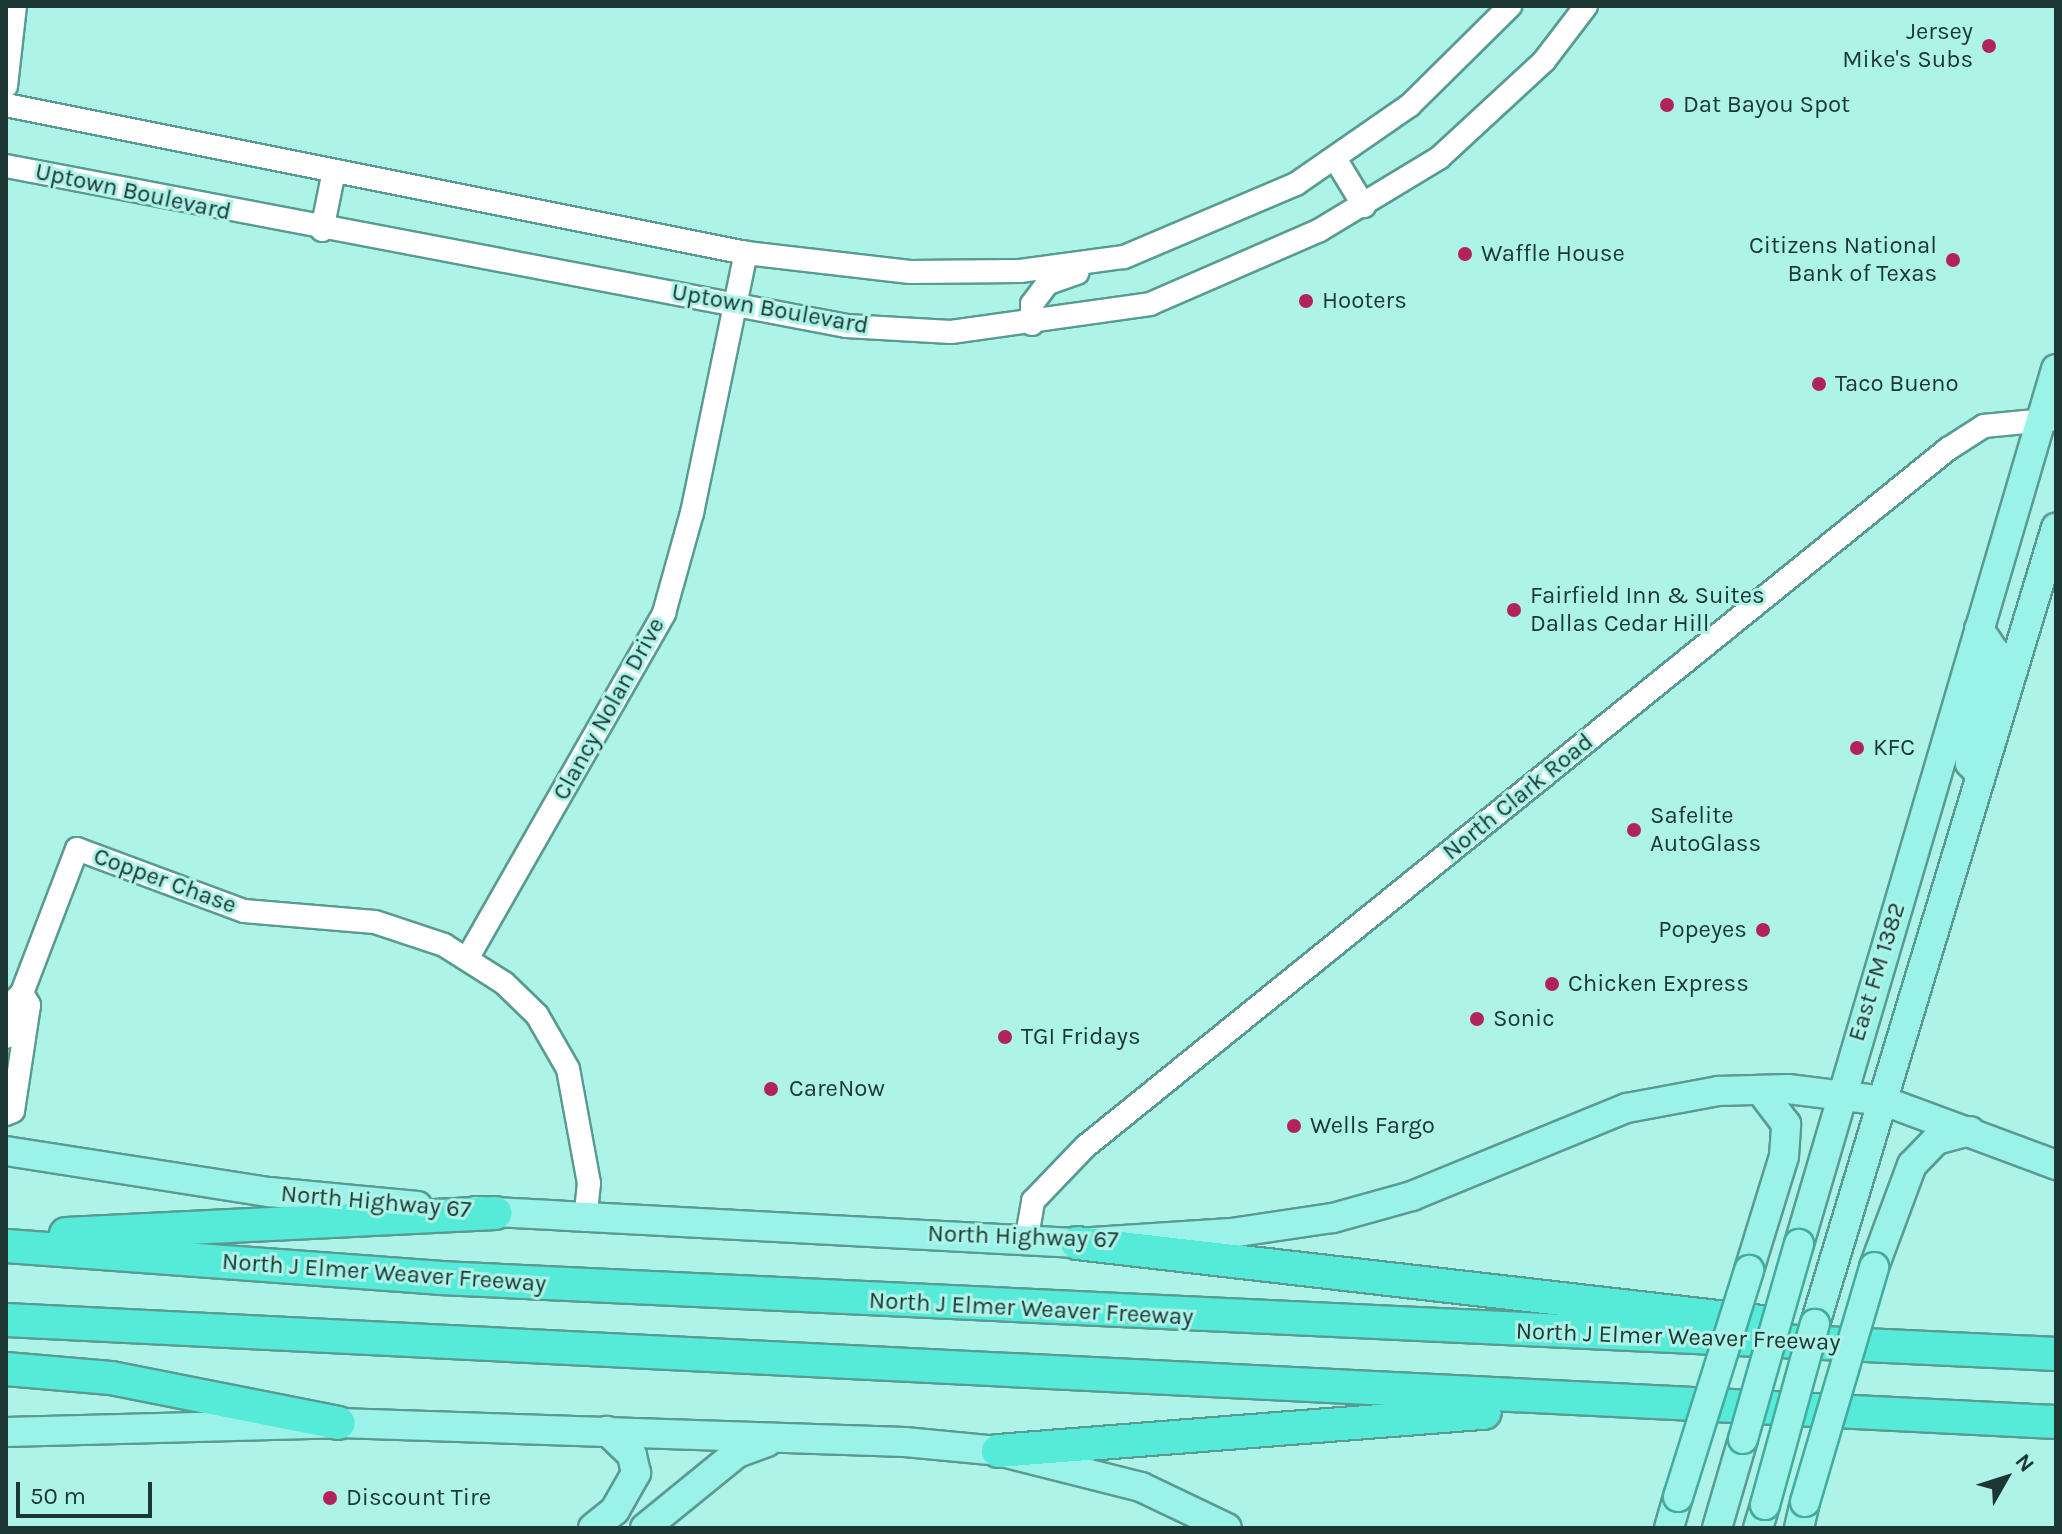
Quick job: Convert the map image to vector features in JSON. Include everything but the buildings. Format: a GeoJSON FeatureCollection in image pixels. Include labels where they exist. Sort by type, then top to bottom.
{"type":"FeatureCollection","features":[{"type":"Feature","properties":{"kind":"highway"},"geometry":{"type":"LineString","coordinates":[[6,1239],[495,1213]]}},
{"type":"Feature","properties":{"kind":"highway"},"geometry":{"type":"LineString","coordinates":[[1077,1243],[1647,1305],[1878,1345]]}},
{"type":"Feature","properties":{"kind":"highway","name":"North J Elmer Weaver Freeway"},"geometry":{"type":"LineString","coordinates":[[6,1246],[440,1278],[2056,1354]]}},
{"type":"Feature","properties":{"kind":"highway"},"geometry":{"type":"LineString","coordinates":[[6,1320],[2056,1422]]}},
{"type":"Feature","properties":{"kind":"highway"},"geometry":{"type":"LineString","coordinates":[[6,1369],[111,1378],[339,1423]]}},
{"type":"Feature","properties":{"kind":"highway"},"geometry":{"type":"LineString","coordinates":[[998,1451],[1568,1400]]}},
{"type":"Feature","properties":{"kind":"main road","name":"East FM 1382"},"geometry":{"type":"LineString","coordinates":[[1717,1528],[1840,1091],[1979,629],[2049,418],[2056,369]]}},
{"type":"Feature","properties":{"kind":"main road","name":"East FM 1382"},"geometry":{"type":"LineString","coordinates":[[1761,1516],[1835,1250],[1884,1101],[2056,528]]}},
{"type":"Feature","properties":{"kind":"main road"},"geometry":{"type":"LineString","coordinates":[[1979,629],[1994,651],[1969,740],[1970,763],[1981,775]]}},
{"type":"Feature","properties":{"kind":"main road"},"geometry":{"type":"LineString","coordinates":[[1939,766],[1963,830]]}},
{"type":"Feature","properties":{"kind":"main road"},"geometry":{"type":"LineString","coordinates":[[1669,1528],[1784,1156],[1786,1124],[1760,1090]]}},
{"type":"Feature","properties":{"kind":"main road","name":"North Highway 67"},"geometry":{"type":"LineString","coordinates":[[6,1151],[269,1192],[495,1213],[585,1220],[1027,1236],[1077,1243],[1333,1218],[1459,1179],[1627,1108],[1760,1090],[1840,1091],[1884,1101],[2056,1165]]}},
{"type":"Feature","properties":{"kind":"main road"},"geometry":{"type":"LineString","coordinates":[[1802,1515],[1874,1267],[1912,1165],[1936,1140],[1970,1131]]}},
{"type":"Feature","properties":{"kind":"main road"},"geometry":{"type":"LineString","coordinates":[[6,1432],[339,1423],[780,1437],[998,1451],[1141,1487],[1227,1528]]}},
{"type":"Feature","properties":{"kind":"main road"},"geometry":{"type":"LineString","coordinates":[[593,1528],[615,1510],[636,1473],[632,1455],[607,1431]]}},
{"type":"Feature","properties":{"kind":"main road"},"geometry":{"type":"LineString","coordinates":[[645,1528],[737,1453],[780,1437]]}},
{"type":"Feature","properties":{"kind":"street"},"geometry":{"type":"LineString","coordinates":[[6,20],[15,6]]}},
{"type":"Feature","properties":{"kind":"street"},"geometry":{"type":"LineString","coordinates":[[6,86],[15,6]]}},
{"type":"Feature","properties":{"kind":"street"},"geometry":{"type":"LineString","coordinates":[[1032,324],[1032,304],[1048,283],[1124,257],[1255,204],[1336,160],[1410,105],[1510,6]]}},
{"type":"Feature","properties":{"kind":"street","name":"Uptown Boulevard"},"geometry":{"type":"LineString","coordinates":[[6,166],[322,230],[846,326],[951,332],[1032,324],[1150,304],[1232,273],[1364,206],[1479,124],[1544,61],[1586,6]]}},
{"type":"Feature","properties":{"kind":"street"},"geometry":{"type":"LineString","coordinates":[[6,105],[746,253],[910,272],[1020,271],[1124,257]]}},
{"type":"Feature","properties":{"kind":"street"},"geometry":{"type":"LineString","coordinates":[[1336,160],[1364,206]]}},
{"type":"Feature","properties":{"kind":"street"},"geometry":{"type":"LineString","coordinates":[[322,230],[334,171]]}},
{"type":"Feature","properties":{"kind":"street","name":"Clancy Nolan Drive"},"geometry":{"type":"LineString","coordinates":[[467,959],[664,613],[738,304],[746,253]]}},
{"type":"Feature","properties":{"kind":"street","name":"North Clark Road"},"geometry":{"type":"LineString","coordinates":[[1027,1236],[1033,1201],[1086,1146],[1948,449],[1984,426],[2049,418]]}},
{"type":"Feature","properties":{"kind":"street","name":"Copper Chase"},"geometry":{"type":"LineString","coordinates":[[22,993],[77,849],[244,911],[375,922],[467,959],[537,1015],[568,1069],[589,1183],[585,1220]]}},
{"type":"Feature","properties":{"kind":"street"},"geometry":{"type":"LineString","coordinates":[[6,1037],[13,1002],[22,993],[29,1005],[13,1111],[6,1114]]}},
{"type":"Feature","properties":{"kind":"place","name":"Jersey Mike's Subs"},"geometry":{"type":"Point","coordinates":[1989,46]}},
{"type":"Feature","properties":{"kind":"place","name":"Dat Bayou Spot"},"geometry":{"type":"Point","coordinates":[1667,105]}},
{"type":"Feature","properties":{"kind":"place","name":"Waffle House"},"geometry":{"type":"Point","coordinates":[1465,254]}},
{"type":"Feature","properties":{"kind":"place","name":"Citizens National Bank of Texas"},"geometry":{"type":"Point","coordinates":[1953,260]}},
{"type":"Feature","properties":{"kind":"place","name":"Hooters"},"geometry":{"type":"Point","coordinates":[1306,301]}},
{"type":"Feature","properties":{"kind":"place","name":"Taco Bueno"},"geometry":{"type":"Point","coordinates":[1819,384]}},
{"type":"Feature","properties":{"kind":"place","name":"Fairfield Inn & Suites Dallas Cedar Hill"},"geometry":{"type":"Point","coordinates":[1514,610]}},
{"type":"Feature","properties":{"kind":"place","name":"KFC"},"geometry":{"type":"Point","coordinates":[1857,748]}},
{"type":"Feature","properties":{"kind":"place","name":"Safelite AutoGlass"},"geometry":{"type":"Point","coordinates":[1634,830]}},
{"type":"Feature","properties":{"kind":"place","name":"Popeyes"},"geometry":{"type":"Point","coordinates":[1763,930]}},
{"type":"Feature","properties":{"kind":"place","name":"Chicken Express"},"geometry":{"type":"Point","coordinates":[1552,984]}},
{"type":"Feature","properties":{"kind":"place","name":"Sonic"},"geometry":{"type":"Point","coordinates":[1477,1019]}},
{"type":"Feature","properties":{"kind":"place","name":"TGI Fridays"},"geometry":{"type":"Point","coordinates":[1005,1037]}},
{"type":"Feature","properties":{"kind":"place","name":"CareNow"},"geometry":{"type":"Point","coordinates":[771,1089]}},
{"type":"Feature","properties":{"kind":"place","name":"Wells Fargo"},"geometry":{"type":"Point","coordinates":[1294,1126]}},
{"type":"Feature","properties":{"kind":"place","name":"Discount Tire"},"geometry":{"type":"Point","coordinates":[330,1498]}}]}
